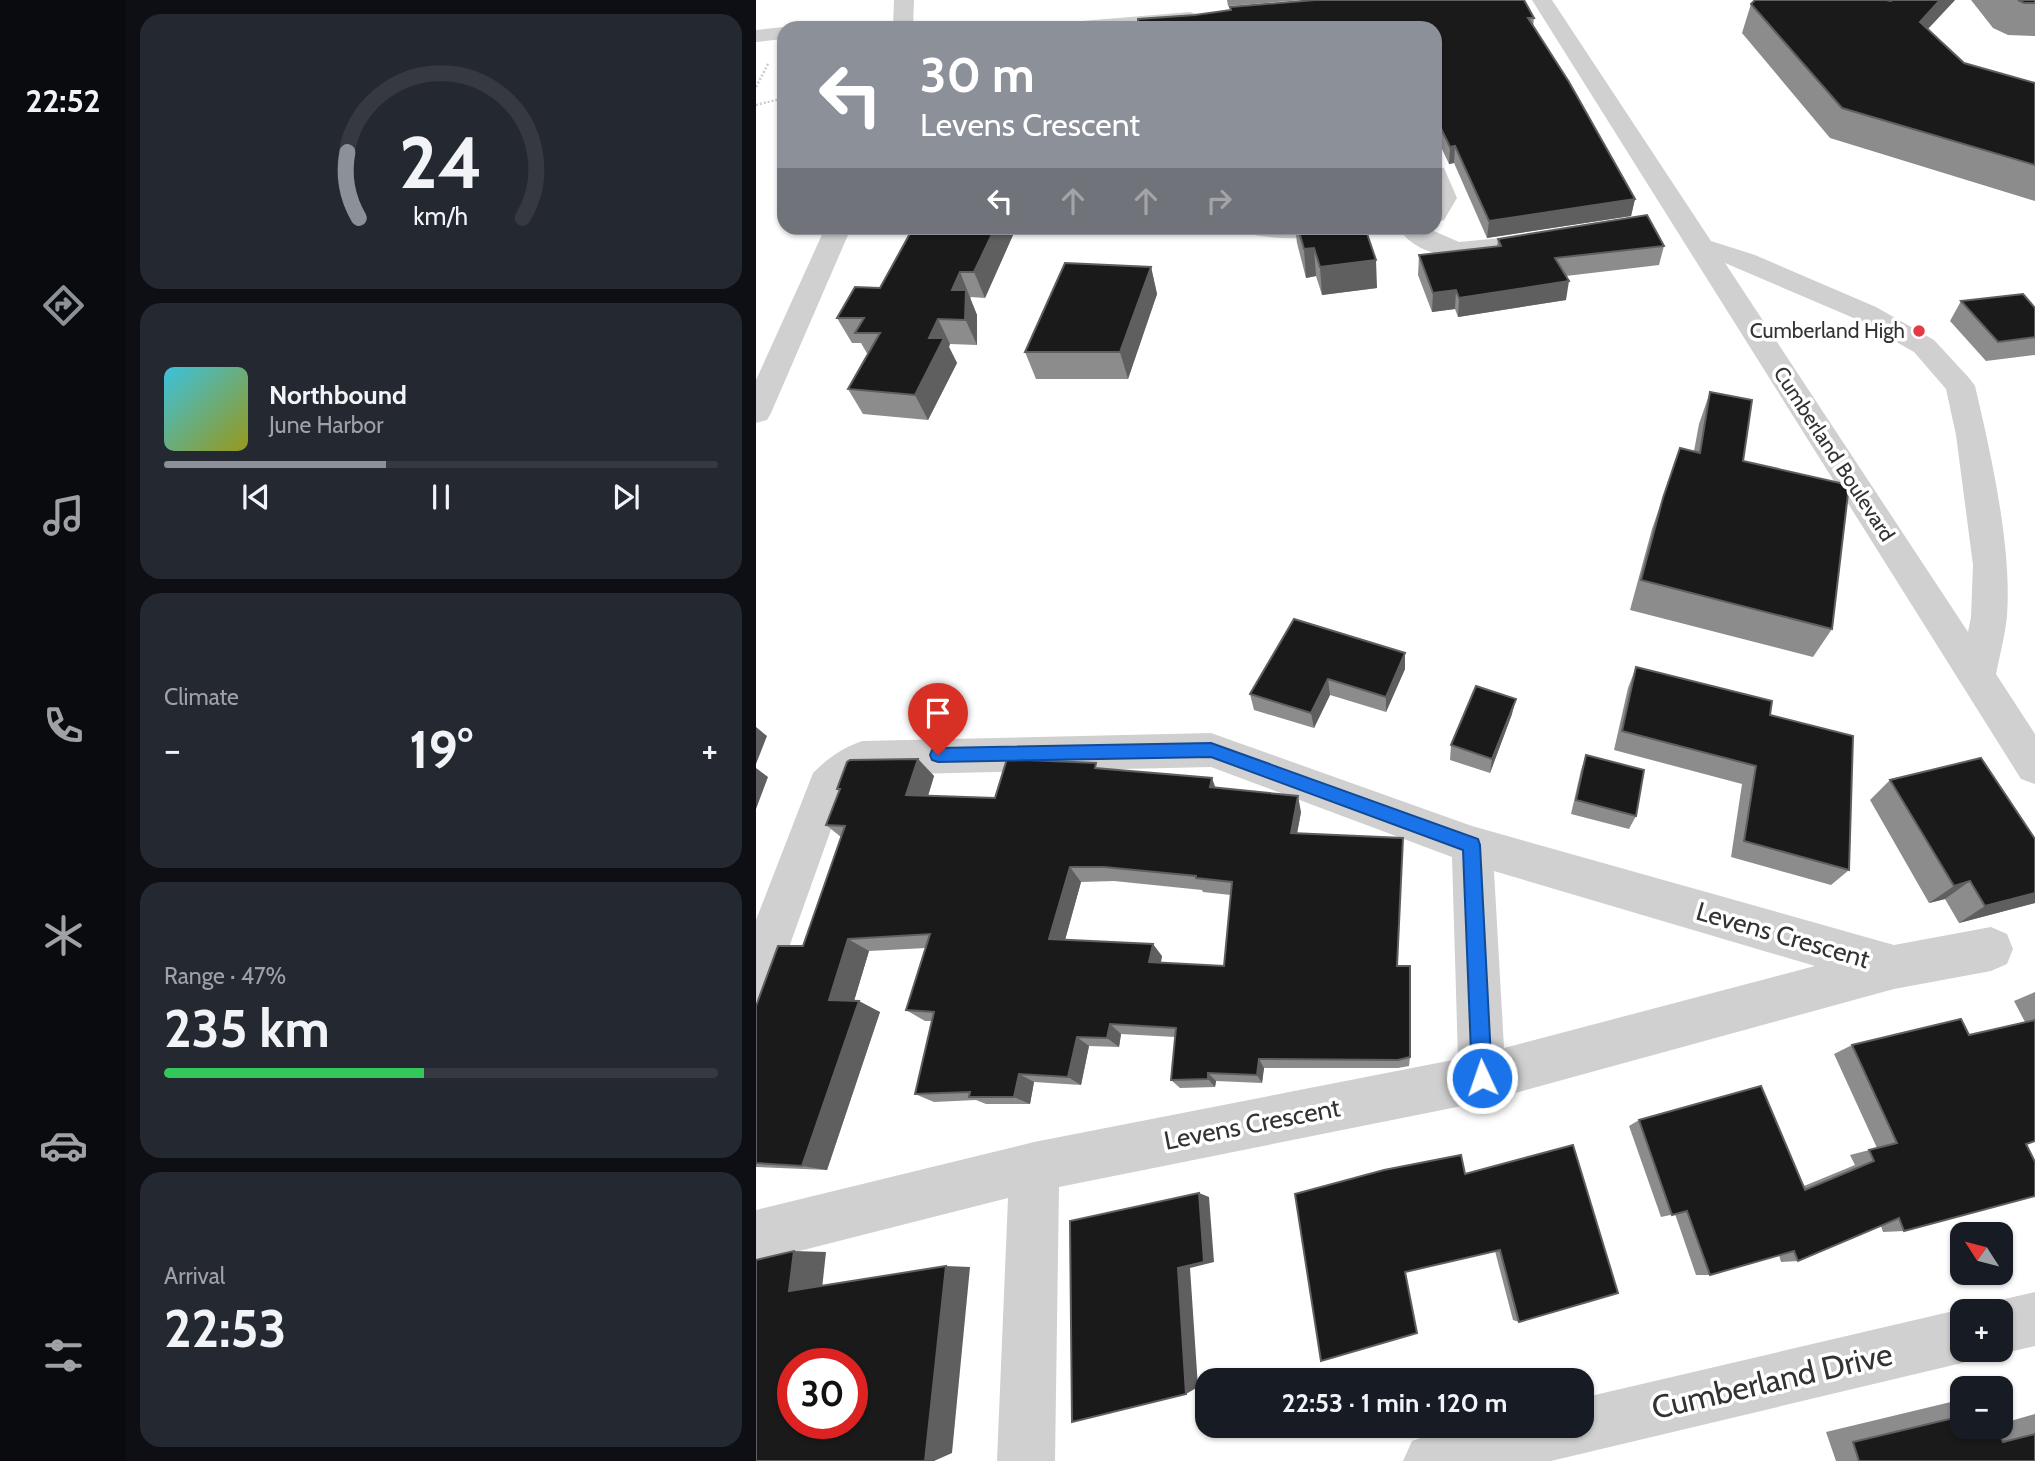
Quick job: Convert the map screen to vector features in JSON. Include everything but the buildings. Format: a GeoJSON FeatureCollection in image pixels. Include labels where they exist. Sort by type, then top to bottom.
{"type":"FeatureCollection","features":[{"type":"Feature","properties":{"kind":"street"},"geometry":{"type":"LineString","coordinates":[[903,21],[904,0]]}},
{"type":"Feature","properties":{"kind":"street","name":"Cumberland Boulevard"},"geometry":{"type":"LineString","coordinates":[[1542,0],[1670,220],[1702,247],[2035,767]]}},
{"type":"Feature","properties":{"kind":"street"},"geometry":{"type":"LineString","coordinates":[[1125,21],[1204,11]]}},
{"type":"Feature","properties":{"kind":"street"},"geometry":{"type":"LineString","coordinates":[[756,36],[777,34]]}},
{"type":"Feature","properties":{"kind":"street"},"geometry":{"type":"LineString","coordinates":[[756,413],[835,235]]}},
{"type":"Feature","properties":{"kind":"street"},"geometry":{"type":"LineString","coordinates":[[1421,235],[1449,250],[1472,251],[1538,241]]}},
{"type":"Feature","properties":{"kind":"street"},"geometry":{"type":"LineString","coordinates":[[1702,247],[1746,261],[1866,313],[1924,346],[1960,386],[1971,435],[1990,565],[1989,617],[1977,676]]}},
{"type":"Feature","properties":{"kind":"street","name":"Levens Crescent"},"geometry":{"type":"LineString","coordinates":[[756,979],[827,786],[842,770],[862,758],[1211,750],[1472,845],[1894,967]]}},
{"type":"Feature","properties":{"kind":"street"},"geometry":{"type":"LineString","coordinates":[[1472,845],[1482,1078]]}},
{"type":"Feature","properties":{"kind":"street"},"geometry":{"type":"LineString","coordinates":[[1894,967],[1991,949]]}},
{"type":"Feature","properties":{"kind":"street","name":"Levens Crescent"},"geometry":{"type":"LineString","coordinates":[[756,1236],[1034,1167],[1482,1078],[1894,967]]}},
{"type":"Feature","properties":{"kind":"street"},"geometry":{"type":"LineString","coordinates":[[1026,1461],[1034,1167]]}},
{"type":"Feature","properties":{"kind":"street"},"geometry":{"type":"LineString","coordinates":[[2013,1324],[2035,1319]]}},
{"type":"Feature","properties":{"kind":"street","name":"Cumberland Drive"},"geometry":{"type":"LineString","coordinates":[[1594,1423],[1950,1339]]}},
{"type":"Feature","properties":{"kind":"street","name":"Cumberland Drive"},"geometry":{"type":"LineString","coordinates":[[1432,1461],[1530,1438]]}},
{"type":"Feature","properties":{"kind":"path"},"geometry":{"type":"LineString","coordinates":[[756,105],[777,100]]}},
{"type":"Feature","properties":{"kind":"place","name":"Cumberland High"},"geometry":{"type":"Point","coordinates":[1919,331]}},
{"type":"Feature","properties":{"kind":"route"},"geometry":{"type":"LineString","coordinates":[[938,755],[1211,750],[1472,845],[1482,1078]]}}]}
